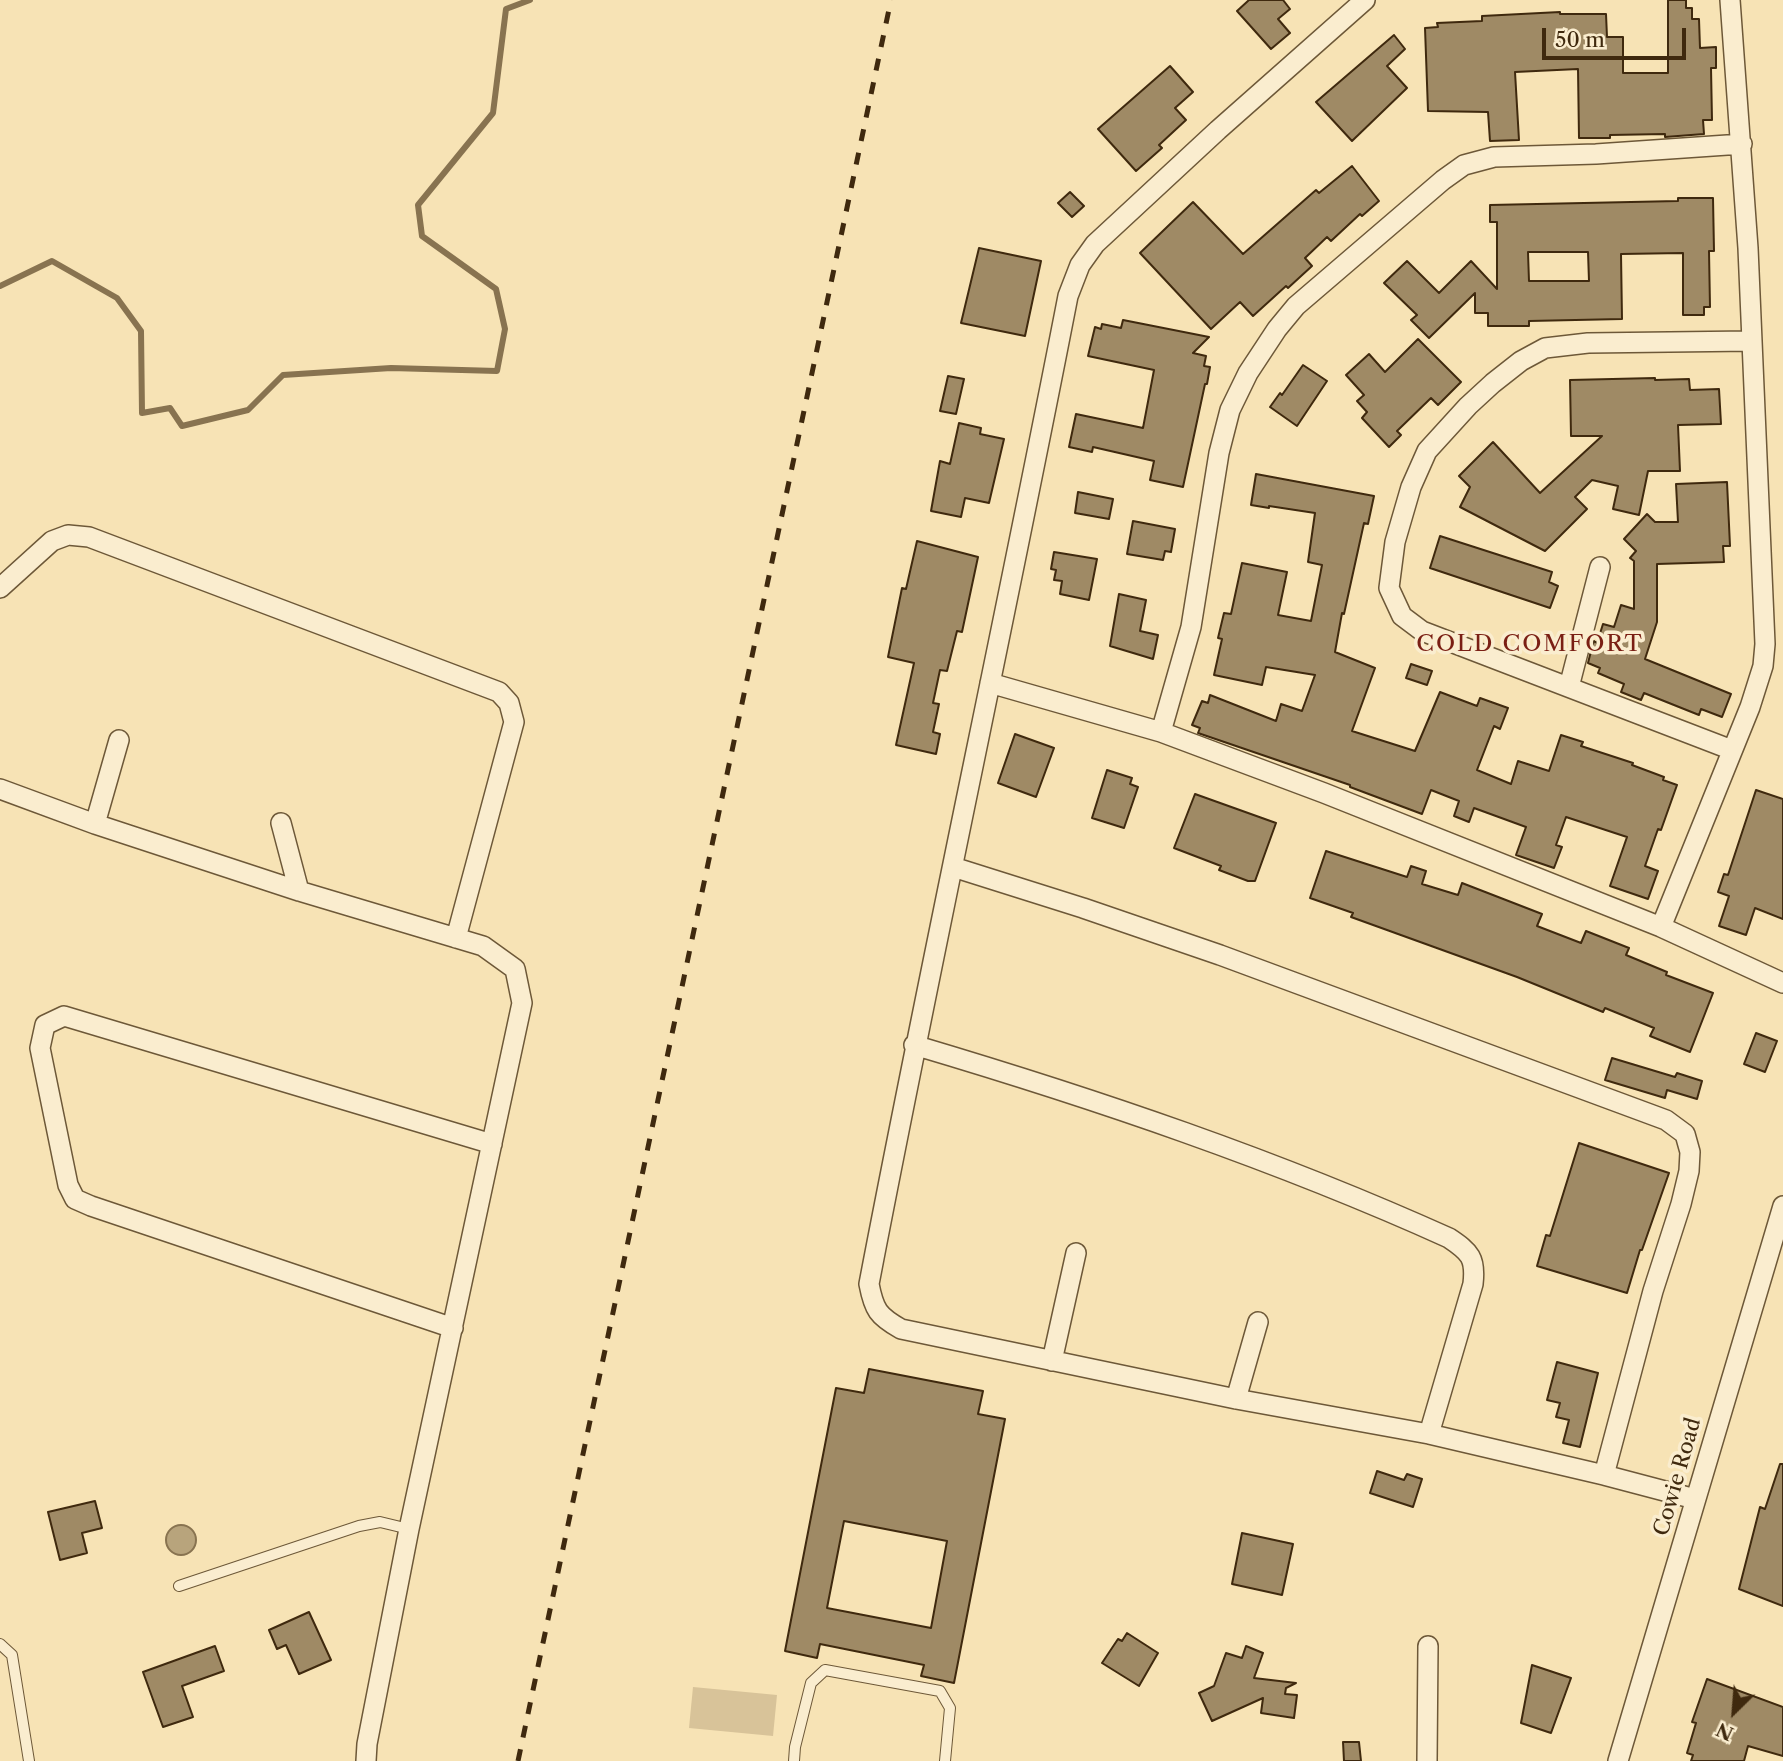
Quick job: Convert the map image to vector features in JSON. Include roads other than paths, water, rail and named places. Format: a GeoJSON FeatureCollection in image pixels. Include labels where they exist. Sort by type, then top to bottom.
{"type":"FeatureCollection","features":[{"type":"Feature","properties":{"kind":"street"},"geometry":{"type":"LineString","coordinates":[[1365,0],[1197,149],[1096,244],[1080,265],[1068,296],[953,867],[914,1045],[869,1284],[873,1306],[885,1320],[901,1329],[1236,1399],[1429,1434],[1695,1499]]}},
{"type":"Feature","properties":{"kind":"street"},"geometry":{"type":"LineString","coordinates":[[1661,927],[1757,687],[1765,644],[1742,145],[1730,0]]}},
{"type":"Feature","properties":{"kind":"street"},"geometry":{"type":"LineString","coordinates":[[1161,732],[1191,626],[1219,453],[1230,410],[1255,362],[1296,306],[1464,165],[1494,157],[1742,145]]}},
{"type":"Feature","properties":{"kind":"street"},"geometry":{"type":"LineString","coordinates":[[1732,750],[1422,631],[1402,616],[1389,588],[1395,542],[1411,487],[1427,451],[1468,405],[1521,360],[1545,348],[1600,342],[1751,341]]}},
{"type":"Feature","properties":{"kind":"street"},"geometry":{"type":"LineString","coordinates":[[0,588],[52,541],[68,536],[89,537],[499,692],[509,703],[514,722],[456,938]]}},
{"type":"Feature","properties":{"kind":"street"},"geometry":{"type":"LineString","coordinates":[[1569,687],[1600,567]]}},
{"type":"Feature","properties":{"kind":"street"},"geometry":{"type":"LineString","coordinates":[[990,683],[1161,732],[1483,855],[1661,927],[1783,983]]}},
{"type":"Feature","properties":{"kind":"street"},"geometry":{"type":"LineString","coordinates":[[95,824],[119,740]]}},
{"type":"Feature","properties":{"kind":"street"},"geometry":{"type":"LineString","coordinates":[[0,789],[95,824],[299,891],[482,946],[515,969],[522,1003],[409,1530],[366,1744],[366,1761]]}},
{"type":"Feature","properties":{"kind":"street"},"geometry":{"type":"LineString","coordinates":[[281,822],[299,891]]}},
{"type":"Feature","properties":{"kind":"street"},"geometry":{"type":"LineString","coordinates":[[953,867],[1220,955],[1666,1120],[1685,1133],[1690,1152],[1686,1189],[1656,1279],[1604,1475]]}},
{"type":"Feature","properties":{"kind":"street"},"geometry":{"type":"LineString","coordinates":[[453,1328],[75,1199],[68,1185],[40,1048],[45,1025],[64,1017],[492,1144]]}},
{"type":"Feature","properties":{"kind":"street"},"geometry":{"type":"LineString","coordinates":[[914,1045],[1042,1083],[1240,1153],[1335,1188],[1463,1247],[1471,1256],[1475,1267],[1473,1284],[1429,1434]]}},
{"type":"Feature","properties":{"kind":"street","name":"Cowie Road"},"geometry":{"type":"LineString","coordinates":[[1618,1761],[1695,1499],[1777,1247],[1783,1206]]}},
{"type":"Feature","properties":{"kind":"street"},"geometry":{"type":"LineString","coordinates":[[1052,1361],[1076,1253]]}},
{"type":"Feature","properties":{"kind":"street"},"geometry":{"type":"LineString","coordinates":[[1236,1399],[1258,1322]]}},
{"type":"Feature","properties":{"kind":"street"},"geometry":{"type":"LineString","coordinates":[[1427,1761],[1428,1646]]}},
{"type":"Feature","properties":{"kind":"lane"},"geometry":{"type":"LineString","coordinates":[[179,1586],[359,1526],[380,1522],[409,1530]]}},
{"type":"Feature","properties":{"kind":"lane"},"geometry":{"type":"LineString","coordinates":[[0,1644],[12,1655],[29,1761]]}},
{"type":"Feature","properties":{"kind":"lane"},"geometry":{"type":"LineString","coordinates":[[794,1761],[811,1683],[825,1670],[940,1691],[950,1707],[945,1761]]}},
{"type":"Feature","properties":{"kind":"waterway"},"geometry":{"type":"LineString","coordinates":[[0,286],[52,261],[117,298],[141,331],[142,413],[170,408],[182,426],[248,410],[283,375],[391,368],[497,371],[505,329],[496,289],[422,236],[418,205],[493,113],[506,9],[530,0]]}},
{"type":"Feature","properties":{"kind":"railway"},"geometry":{"type":"LineString","coordinates":[[518,1761],[891,0]]}},
{"type":"Feature","properties":{"kind":"district","name":"COLD COMFORT"},"geometry":{"type":"Point","coordinates":[1530,644]}}]}
